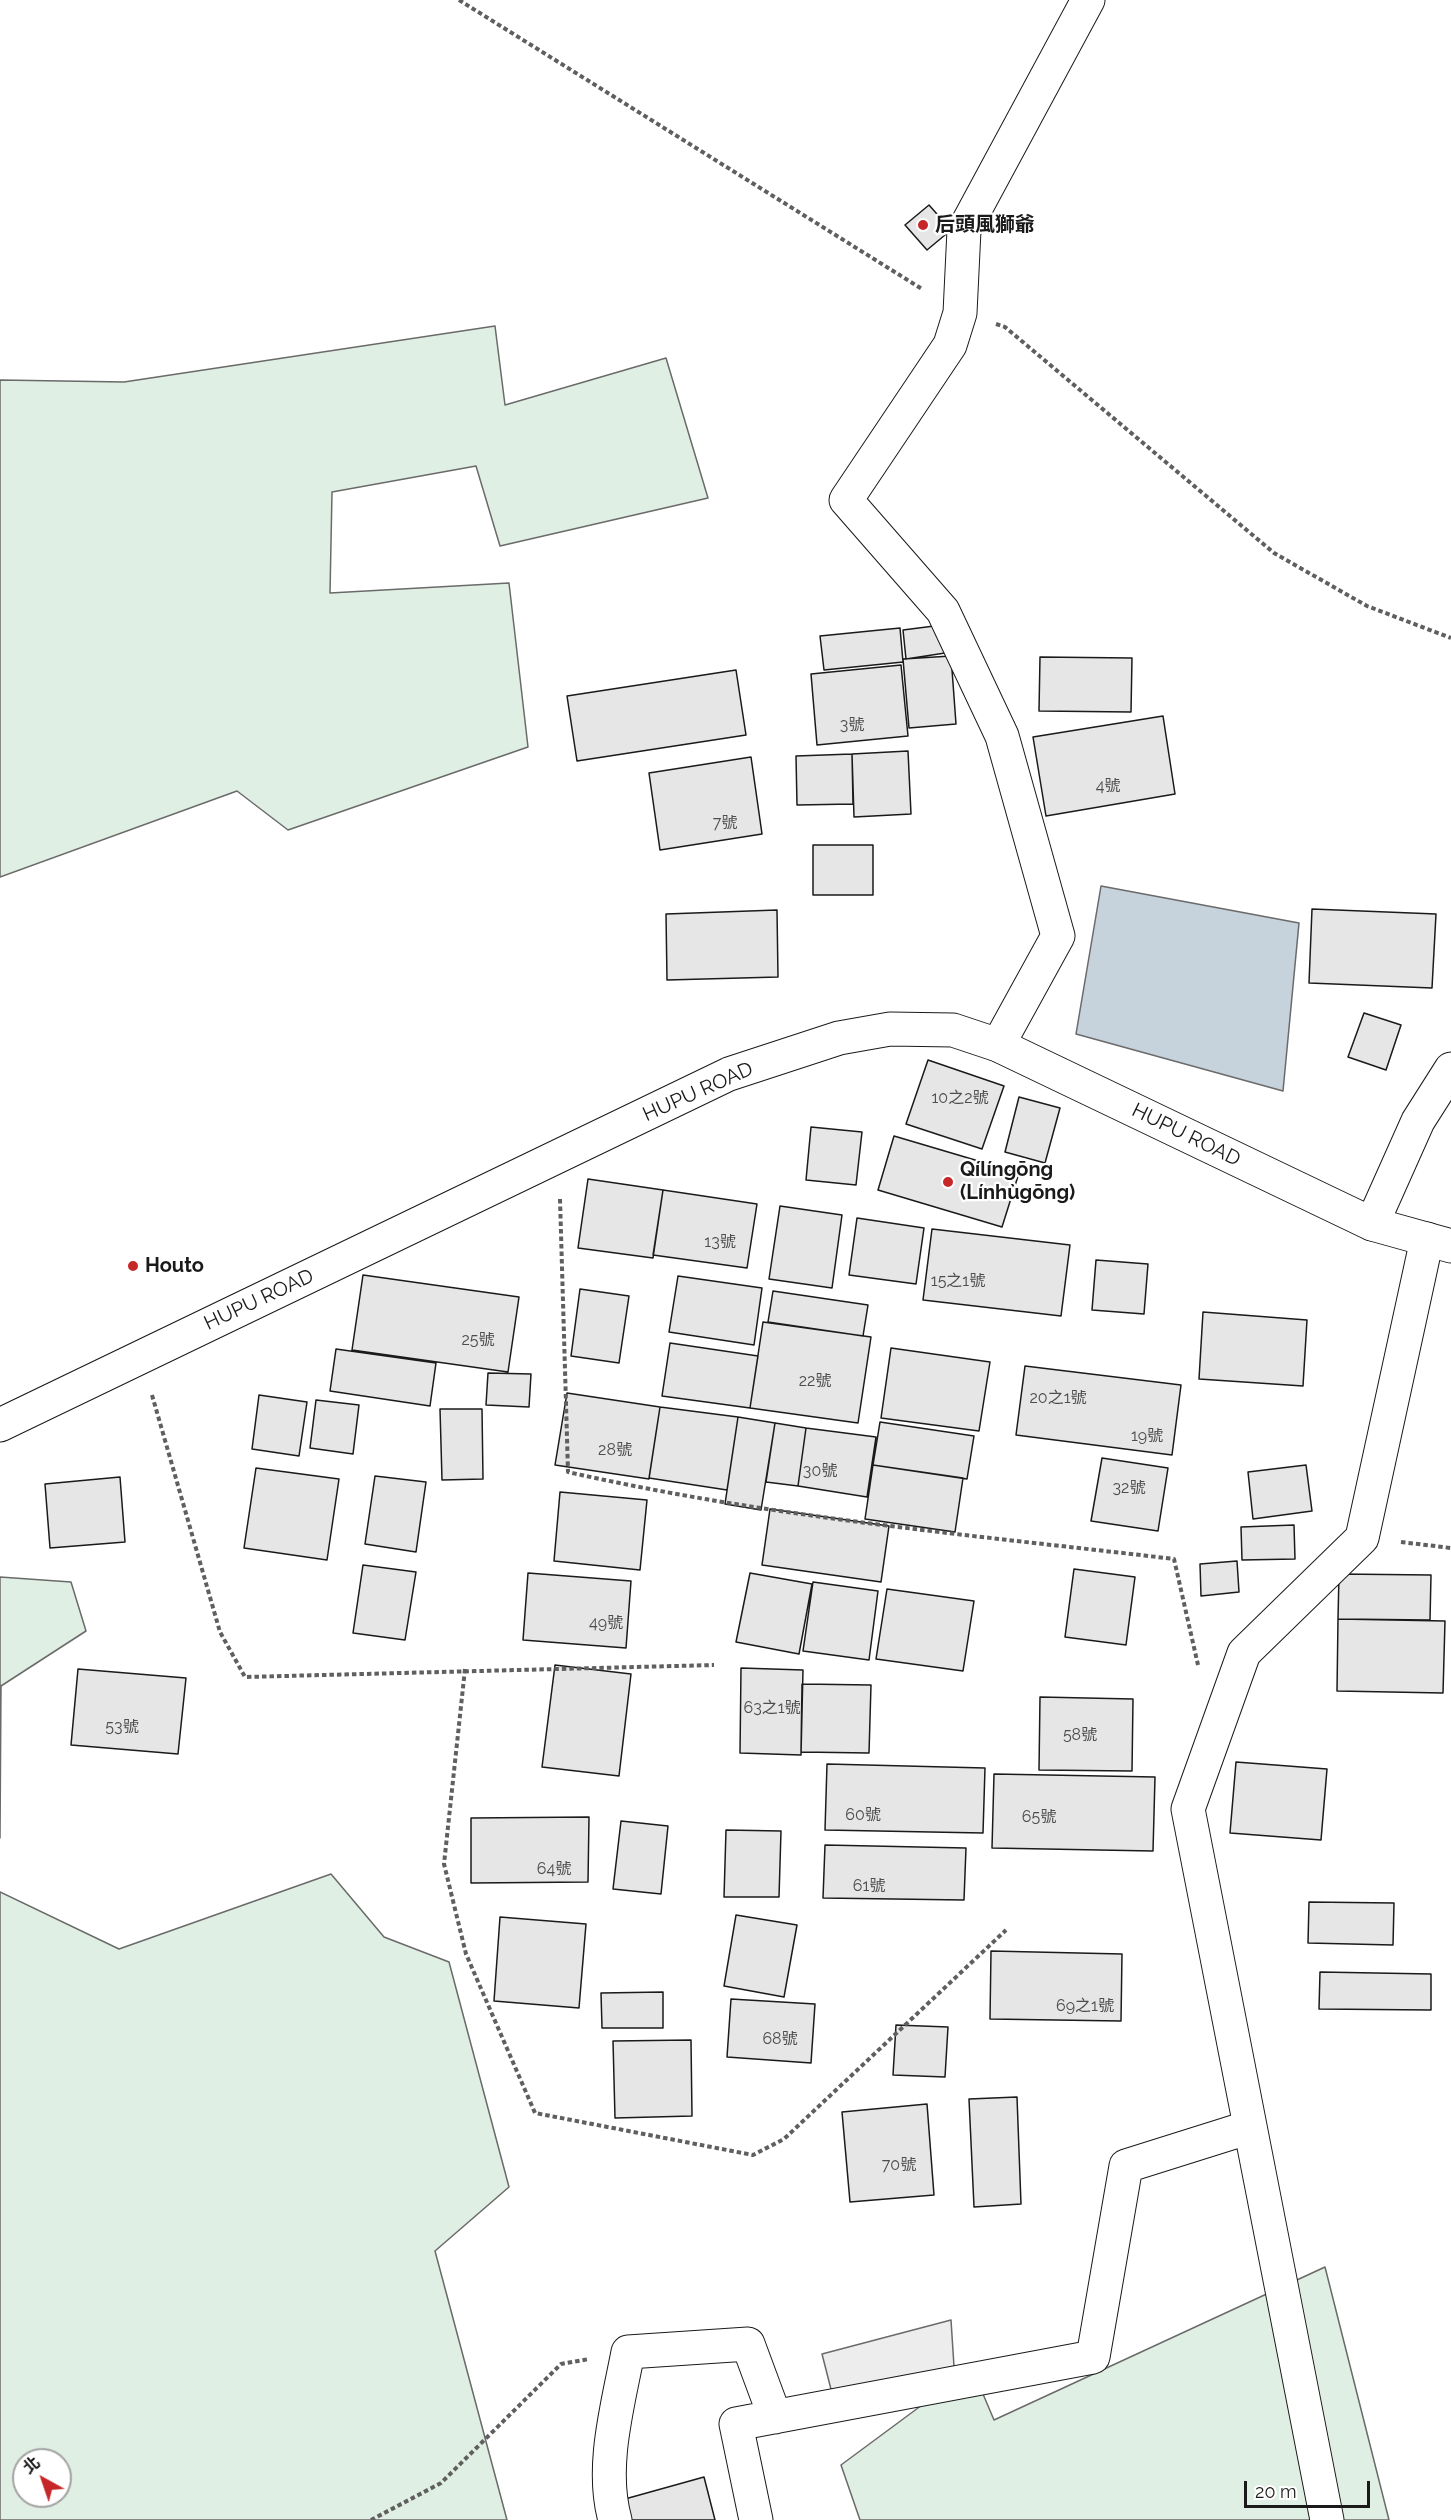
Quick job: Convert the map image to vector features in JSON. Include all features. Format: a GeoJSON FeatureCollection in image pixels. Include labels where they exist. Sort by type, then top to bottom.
{"type":"FeatureCollection","features":[{"type":"Feature","properties":{"kind":"street"},"geometry":{"type":"LineString","coordinates":[[998,1045],[1058,936],[1002,736],[943,611],[846,500],[950,345],[960,313],[964,230],[1088,0]]}},
{"type":"Feature","properties":{"kind":"street","name":"HUPU ROAD"},"geometry":{"type":"LineString","coordinates":[[0,1425],[559,1158],[729,1074],[839,1038],[890,1029],[954,1030],[998,1045],[1372,1224],[1439,1242]]}},
{"type":"Feature","properties":{"kind":"street"},"geometry":{"type":"LineString","coordinates":[[1372,1224],[1418,1121],[1451,1069]]}},
{"type":"Feature","properties":{"kind":"street"},"geometry":{"type":"LineString","coordinates":[[1327,2520],[1188,1809],[1244,1653],[1362,1538],[1439,1242]]}},
{"type":"Feature","properties":{"kind":"street"},"geometry":{"type":"LineString","coordinates":[[756,2520],[736,2424],[1093,2356],[1126,2166],[1250,2127]]}},
{"type":"Feature","properties":{"kind":"street"},"geometry":{"type":"LineString","coordinates":[[615,2520],[610,2503],[612,2440],[628,2352],[748,2344],[776,2416]]}},
{"type":"Feature","properties":{"kind":"path"},"geometry":{"type":"LineString","coordinates":[[559,1158],[568,1472],[679,1495],[909,1528],[1174,1559],[1199,1670]]}},
{"type":"Feature","properties":{"kind":"path"},"geometry":{"type":"LineString","coordinates":[[141,1356],[220,1632],[245,1677],[465,1669],[714,1665]]}},
{"type":"Feature","properties":{"kind":"path"},"geometry":{"type":"LineString","coordinates":[[1362,1538],[1451,1548]]}},
{"type":"Feature","properties":{"kind":"path"},"geometry":{"type":"LineString","coordinates":[[465,1669],[444,1863],[466,1954],[535,2113],[753,2155],[784,2139],[1006,1930]]}},
{"type":"Feature","properties":{"kind":"path"},"geometry":{"type":"LineString","coordinates":[[371,2520],[441,2483],[561,2364],[628,2352]]}},
{"type":"Feature","properties":{"kind":"green space"},"geometry":{"type":"Polygon","coordinates":[[[495,326],[505,405],[666,358],[708,498],[500,546],[476,466],[332,492],[330,593],[509,583],[528,747],[288,830],[237,791],[0,877],[0,380],[124,382],[495,326]]]}},
{"type":"Feature","properties":{"kind":"green space"},"geometry":{"type":"Polygon","coordinates":[[[0,1577],[71,1582],[86,1631],[1,1686],[0,1838],[0,1577]]]}},
{"type":"Feature","properties":{"kind":"green space"},"geometry":{"type":"Polygon","coordinates":[[[331,1874],[384,1937],[449,1962],[509,2187],[435,2251],[507,2520],[0,2520],[0,1892],[119,1949],[331,1874]]]}},
{"type":"Feature","properties":{"kind":"green space"},"geometry":{"type":"Polygon","coordinates":[[[1325,2267],[1389,2520],[860,2520],[841,2465],[972,2368],[994,2420],[1325,2267]]]}},
{"type":"Feature","properties":{"kind":"shaded area"},"geometry":{"type":"Polygon","coordinates":[[[1101,886],[1299,923],[1283,1091],[1076,1034],[1101,886]]]}},
{"type":"Feature","properties":{"kind":"shaded area"},"geometry":{"type":"Polygon","coordinates":[[[951,2320],[955,2382],[835,2405],[822,2354],[951,2320]]]}},
{"type":"Feature","properties":{"kind":"building"},"geometry":{"type":"Polygon","coordinates":[[[929,205],[951,230],[927,250],[905,225],[929,205]]]}},
{"type":"Feature","properties":{"kind":"building"},"geometry":{"type":"Polygon","coordinates":[[[942,625],[945,653],[906,659],[903,630],[942,625]]]}},
{"type":"Feature","properties":{"kind":"building"},"geometry":{"type":"Polygon","coordinates":[[[900,628],[903,662],[824,670],[820,636],[900,628]]]}},
{"type":"Feature","properties":{"kind":"building"},"geometry":{"type":"Polygon","coordinates":[[[951,656],[956,724],[909,728],[903,659],[951,656]]]}},
{"type":"Feature","properties":{"kind":"building"},"geometry":{"type":"Polygon","coordinates":[[[1040,657],[1132,658],[1131,712],[1039,711],[1040,657]]]}},
{"type":"Feature","properties":{"kind":"building"},"geometry":{"type":"Polygon","coordinates":[[[901,665],[908,736],[817,745],[811,674],[901,665]]]}},
{"type":"Feature","properties":{"kind":"building"},"geometry":{"type":"Polygon","coordinates":[[[736,670],[746,735],[577,761],[567,696],[736,670]]]}},
{"type":"Feature","properties":{"kind":"building"},"geometry":{"type":"Polygon","coordinates":[[[1163,716],[1175,794],[1046,816],[1033,737],[1163,716]]]}},
{"type":"Feature","properties":{"kind":"building"},"geometry":{"type":"Polygon","coordinates":[[[908,751],[911,814],[854,817],[852,754],[908,751]]]}},
{"type":"Feature","properties":{"kind":"building"},"geometry":{"type":"Polygon","coordinates":[[[852,754],[853,804],[797,805],[796,756],[852,754]]]}},
{"type":"Feature","properties":{"kind":"building"},"geometry":{"type":"Polygon","coordinates":[[[751,757],[762,834],[660,850],[649,773],[751,757]]]}},
{"type":"Feature","properties":{"kind":"building"},"geometry":{"type":"Polygon","coordinates":[[[813,845],[873,845],[873,895],[813,895],[813,845]]]}},
{"type":"Feature","properties":{"kind":"building"},"geometry":{"type":"Polygon","coordinates":[[[1312,909],[1436,914],[1432,988],[1309,983],[1312,909]]]}},
{"type":"Feature","properties":{"kind":"building"},"geometry":{"type":"Polygon","coordinates":[[[777,910],[778,977],[667,980],[666,914],[777,910]]]}},
{"type":"Feature","properties":{"kind":"building"},"geometry":{"type":"Polygon","coordinates":[[[1364,1013],[1401,1025],[1386,1070],[1348,1057],[1364,1013]]]}},
{"type":"Feature","properties":{"kind":"building"},"geometry":{"type":"Polygon","coordinates":[[[928,1060],[1004,1086],[982,1149],[906,1124],[928,1060]]]}},
{"type":"Feature","properties":{"kind":"building"},"geometry":{"type":"Polygon","coordinates":[[[1019,1097],[1060,1108],[1045,1163],[1005,1152],[1019,1097]]]}},
{"type":"Feature","properties":{"kind":"building"},"geometry":{"type":"Polygon","coordinates":[[[811,1127],[862,1132],[856,1185],[806,1180],[811,1127]]]}},
{"type":"Feature","properties":{"kind":"building","name":"Qílíngōng (Línhùgōng)"},"geometry":{"type":"Polygon","coordinates":[[[894,1136],[1019,1173],[1002,1227],[878,1190],[894,1136]]]}},
{"type":"Feature","properties":{"kind":"building"},"geometry":{"type":"Polygon","coordinates":[[[588,1179],[663,1190],[653,1258],[578,1248],[588,1179]]]}},
{"type":"Feature","properties":{"kind":"building"},"geometry":{"type":"Polygon","coordinates":[[[663,1190],[757,1204],[747,1268],[653,1255],[663,1190]]]}},
{"type":"Feature","properties":{"kind":"building"},"geometry":{"type":"Polygon","coordinates":[[[780,1206],[842,1215],[832,1288],[769,1279],[780,1206]]]}},
{"type":"Feature","properties":{"kind":"building"},"geometry":{"type":"Polygon","coordinates":[[[857,1218],[924,1228],[916,1284],[849,1275],[857,1218]]]}},
{"type":"Feature","properties":{"kind":"building"},"geometry":{"type":"Polygon","coordinates":[[[932,1229],[1070,1245],[1061,1316],[923,1300],[932,1229]]]}},
{"type":"Feature","properties":{"kind":"building"},"geometry":{"type":"Polygon","coordinates":[[[1096,1260],[1148,1264],[1144,1314],[1092,1310],[1096,1260]]]}},
{"type":"Feature","properties":{"kind":"building"},"geometry":{"type":"Polygon","coordinates":[[[363,1275],[519,1297],[508,1372],[352,1350],[363,1275]]]}},
{"type":"Feature","properties":{"kind":"building"},"geometry":{"type":"Polygon","coordinates":[[[678,1276],[762,1288],[754,1345],[669,1332],[678,1276]]]}},
{"type":"Feature","properties":{"kind":"building"},"geometry":{"type":"Polygon","coordinates":[[[580,1289],[629,1296],[619,1363],[571,1356],[580,1289]]]}},
{"type":"Feature","properties":{"kind":"building"},"geometry":{"type":"Polygon","coordinates":[[[773,1291],[868,1305],[863,1336],[768,1322],[773,1291]]]}},
{"type":"Feature","properties":{"kind":"building"},"geometry":{"type":"Polygon","coordinates":[[[1203,1312],[1307,1320],[1303,1386],[1199,1379],[1203,1312]]]}},
{"type":"Feature","properties":{"kind":"building"},"geometry":{"type":"Polygon","coordinates":[[[763,1322],[871,1337],[858,1423],[750,1408],[763,1322]]]}},
{"type":"Feature","properties":{"kind":"building"},"geometry":{"type":"Polygon","coordinates":[[[670,1343],[758,1356],[750,1408],[662,1396],[670,1343]]]}},
{"type":"Feature","properties":{"kind":"building"},"geometry":{"type":"Polygon","coordinates":[[[891,1348],[990,1362],[979,1431],[881,1418],[891,1348]]]}},
{"type":"Feature","properties":{"kind":"building"},"geometry":{"type":"Polygon","coordinates":[[[336,1349],[436,1363],[430,1406],[330,1391],[336,1349]]]}},
{"type":"Feature","properties":{"kind":"building"},"geometry":{"type":"Polygon","coordinates":[[[1025,1366],[1181,1385],[1172,1455],[1016,1435],[1025,1366]]]}},
{"type":"Feature","properties":{"kind":"building"},"geometry":{"type":"Polygon","coordinates":[[[488,1373],[531,1374],[529,1407],[486,1405],[488,1373]]]}},
{"type":"Feature","properties":{"kind":"building"},"geometry":{"type":"Polygon","coordinates":[[[567,1393],[660,1407],[649,1479],[555,1465],[567,1393]]]}},
{"type":"Feature","properties":{"kind":"building"},"geometry":{"type":"Polygon","coordinates":[[[259,1395],[307,1402],[299,1456],[252,1449],[259,1395]]]}},
{"type":"Feature","properties":{"kind":"building"},"geometry":{"type":"Polygon","coordinates":[[[316,1400],[359,1405],[353,1454],[310,1448],[316,1400]]]}},
{"type":"Feature","properties":{"kind":"building"},"geometry":{"type":"Polygon","coordinates":[[[660,1407],[738,1417],[727,1490],[649,1478],[660,1407]]]}},
{"type":"Feature","properties":{"kind":"building"},"geometry":{"type":"Polygon","coordinates":[[[440,1409],[482,1409],[483,1479],[442,1480],[440,1409]]]}},
{"type":"Feature","properties":{"kind":"building"},"geometry":{"type":"Polygon","coordinates":[[[738,1417],[775,1423],[761,1510],[725,1504],[738,1417]]]}},
{"type":"Feature","properties":{"kind":"building"},"geometry":{"type":"Polygon","coordinates":[[[880,1422],[974,1436],[967,1479],[873,1465],[880,1422]]]}},
{"type":"Feature","properties":{"kind":"building"},"geometry":{"type":"Polygon","coordinates":[[[775,1423],[806,1428],[798,1486],[766,1482],[775,1423]]]}},
{"type":"Feature","properties":{"kind":"building"},"geometry":{"type":"Polygon","coordinates":[[[806,1428],[876,1437],[867,1497],[798,1486],[806,1428]]]}},
{"type":"Feature","properties":{"kind":"building"},"geometry":{"type":"Polygon","coordinates":[[[1102,1458],[1168,1468],[1158,1531],[1091,1521],[1102,1458]]]}},
{"type":"Feature","properties":{"kind":"building"},"geometry":{"type":"Polygon","coordinates":[[[873,1465],[963,1478],[955,1532],[865,1519],[873,1465]]]}},
{"type":"Feature","properties":{"kind":"building"},"geometry":{"type":"Polygon","coordinates":[[[1306,1465],[1312,1511],[1253,1519],[1248,1472],[1306,1465]]]}},
{"type":"Feature","properties":{"kind":"building"},"geometry":{"type":"Polygon","coordinates":[[[256,1468],[339,1479],[327,1560],[244,1548],[256,1468]]]}},
{"type":"Feature","properties":{"kind":"building"},"geometry":{"type":"Polygon","coordinates":[[[375,1476],[426,1482],[416,1552],[365,1544],[375,1476]]]}},
{"type":"Feature","properties":{"kind":"building"},"geometry":{"type":"Polygon","coordinates":[[[120,1477],[125,1542],[50,1548],[45,1484],[120,1477]]]}},
{"type":"Feature","properties":{"kind":"building"},"geometry":{"type":"Polygon","coordinates":[[[560,1492],[647,1500],[640,1570],[554,1561],[560,1492]]]}},
{"type":"Feature","properties":{"kind":"building"},"geometry":{"type":"Polygon","coordinates":[[[770,1509],[889,1526],[881,1582],[762,1565],[770,1509]]]}},
{"type":"Feature","properties":{"kind":"building"},"geometry":{"type":"Polygon","coordinates":[[[1294,1525],[1295,1559],[1242,1560],[1241,1527],[1294,1525]]]}},
{"type":"Feature","properties":{"kind":"building"},"geometry":{"type":"Polygon","coordinates":[[[1237,1561],[1239,1592],[1201,1596],[1200,1564],[1237,1561]]]}},
{"type":"Feature","properties":{"kind":"building"},"geometry":{"type":"Polygon","coordinates":[[[363,1565],[416,1572],[405,1640],[353,1633],[363,1565]]]}},
{"type":"Feature","properties":{"kind":"building"},"geometry":{"type":"Polygon","coordinates":[[[1074,1569],[1135,1577],[1126,1645],[1065,1637],[1074,1569]]]}},
{"type":"Feature","properties":{"kind":"building"},"geometry":{"type":"Polygon","coordinates":[[[528,1573],[631,1581],[626,1648],[523,1640],[528,1573]]]}},
{"type":"Feature","properties":{"kind":"building"},"geometry":{"type":"Polygon","coordinates":[[[750,1573],[812,1584],[799,1654],[736,1642],[750,1573]]]}},
{"type":"Feature","properties":{"kind":"building"},"geometry":{"type":"Polygon","coordinates":[[[1339,1574],[1431,1575],[1430,1620],[1338,1619],[1339,1574]]]}},
{"type":"Feature","properties":{"kind":"building"},"geometry":{"type":"Polygon","coordinates":[[[813,1582],[878,1591],[869,1660],[803,1651],[813,1582]]]}},
{"type":"Feature","properties":{"kind":"building"},"geometry":{"type":"Polygon","coordinates":[[[887,1589],[974,1601],[963,1671],[876,1659],[887,1589]]]}},
{"type":"Feature","properties":{"kind":"building"},"geometry":{"type":"Polygon","coordinates":[[[1338,1619],[1445,1621],[1443,1693],[1337,1691],[1338,1619]]]}},
{"type":"Feature","properties":{"kind":"building"},"geometry":{"type":"Polygon","coordinates":[[[555,1665],[631,1674],[619,1776],[542,1767],[555,1665]]]}},
{"type":"Feature","properties":{"kind":"building"},"geometry":{"type":"Polygon","coordinates":[[[741,1668],[803,1670],[801,1755],[740,1753],[741,1668]]]}},
{"type":"Feature","properties":{"kind":"building"},"geometry":{"type":"Polygon","coordinates":[[[78,1669],[186,1678],[178,1754],[71,1745],[78,1669]]]}},
{"type":"Feature","properties":{"kind":"building"},"geometry":{"type":"Polygon","coordinates":[[[802,1684],[871,1685],[869,1753],[801,1752],[802,1684]]]}},
{"type":"Feature","properties":{"kind":"building"},"geometry":{"type":"Polygon","coordinates":[[[1040,1697],[1133,1699],[1132,1771],[1039,1770],[1040,1697]]]}},
{"type":"Feature","properties":{"kind":"building"},"geometry":{"type":"Polygon","coordinates":[[[1236,1762],[1327,1769],[1321,1840],[1230,1833],[1236,1762]]]}},
{"type":"Feature","properties":{"kind":"building"},"geometry":{"type":"Polygon","coordinates":[[[827,1764],[985,1768],[983,1833],[825,1830],[827,1764]]]}},
{"type":"Feature","properties":{"kind":"building"},"geometry":{"type":"Polygon","coordinates":[[[994,1774],[1155,1777],[1153,1851],[992,1848],[994,1774]]]}},
{"type":"Feature","properties":{"kind":"building"},"geometry":{"type":"Polygon","coordinates":[[[589,1817],[588,1882],[471,1883],[471,1818],[589,1817]]]}},
{"type":"Feature","properties":{"kind":"building"},"geometry":{"type":"Polygon","coordinates":[[[621,1821],[668,1826],[661,1894],[613,1889],[621,1821]]]}},
{"type":"Feature","properties":{"kind":"building"},"geometry":{"type":"Polygon","coordinates":[[[726,1830],[781,1831],[779,1897],[724,1897],[726,1830]]]}},
{"type":"Feature","properties":{"kind":"building"},"geometry":{"type":"Polygon","coordinates":[[[825,1845],[966,1848],[964,1900],[823,1898],[825,1845]]]}},
{"type":"Feature","properties":{"kind":"building"},"geometry":{"type":"Polygon","coordinates":[[[1309,1902],[1394,1903],[1393,1945],[1308,1943],[1309,1902]]]}},
{"type":"Feature","properties":{"kind":"building"},"geometry":{"type":"Polygon","coordinates":[[[736,1915],[797,1925],[784,1997],[724,1986],[736,1915]]]}},
{"type":"Feature","properties":{"kind":"building"},"geometry":{"type":"Polygon","coordinates":[[[500,1917],[586,1924],[579,2008],[494,2001],[500,1917]]]}},
{"type":"Feature","properties":{"kind":"building"},"geometry":{"type":"Polygon","coordinates":[[[991,1951],[1122,1954],[1121,2021],[990,2019],[991,1951]]]}},
{"type":"Feature","properties":{"kind":"building"},"geometry":{"type":"Polygon","coordinates":[[[1320,1972],[1431,1974],[1431,2010],[1319,2009],[1320,1972]]]}},
{"type":"Feature","properties":{"kind":"building"},"geometry":{"type":"Polygon","coordinates":[[[663,1992],[663,2028],[602,2028],[601,1993],[663,1992]]]}},
{"type":"Feature","properties":{"kind":"building"},"geometry":{"type":"Polygon","coordinates":[[[731,1999],[815,2004],[811,2063],[727,2057],[731,1999]]]}},
{"type":"Feature","properties":{"kind":"building"},"geometry":{"type":"Polygon","coordinates":[[[896,2025],[948,2027],[945,2077],[893,2075],[896,2025]]]}},
{"type":"Feature","properties":{"kind":"building"},"geometry":{"type":"Polygon","coordinates":[[[691,2040],[692,2116],[615,2118],[613,2041],[691,2040]]]}},
{"type":"Feature","properties":{"kind":"building"},"geometry":{"type":"Polygon","coordinates":[[[1017,2097],[1021,2204],[974,2207],[969,2099],[1017,2097]]]}},
{"type":"Feature","properties":{"kind":"building"},"geometry":{"type":"Polygon","coordinates":[[[927,2104],[934,2195],[850,2202],[842,2112],[927,2104]]]}},
{"type":"Feature","properties":{"kind":"building"},"geometry":{"type":"Polygon","coordinates":[[[704,2477],[715,2520],[630,2520],[625,2499],[704,2477]]]}},
{"type":"Feature","properties":{"kind":"place","name":"后頭風獅爺"},"geometry":{"type":"Point","coordinates":[923,225]}},
{"type":"Feature","properties":{"kind":"place","name":"Qílíngōng (Línhùgōng)"},"geometry":{"type":"Point","coordinates":[948,1182]}},
{"type":"Feature","properties":{"kind":"place","name":"Houto"},"geometry":{"type":"Point","coordinates":[133,1266]}}]}
